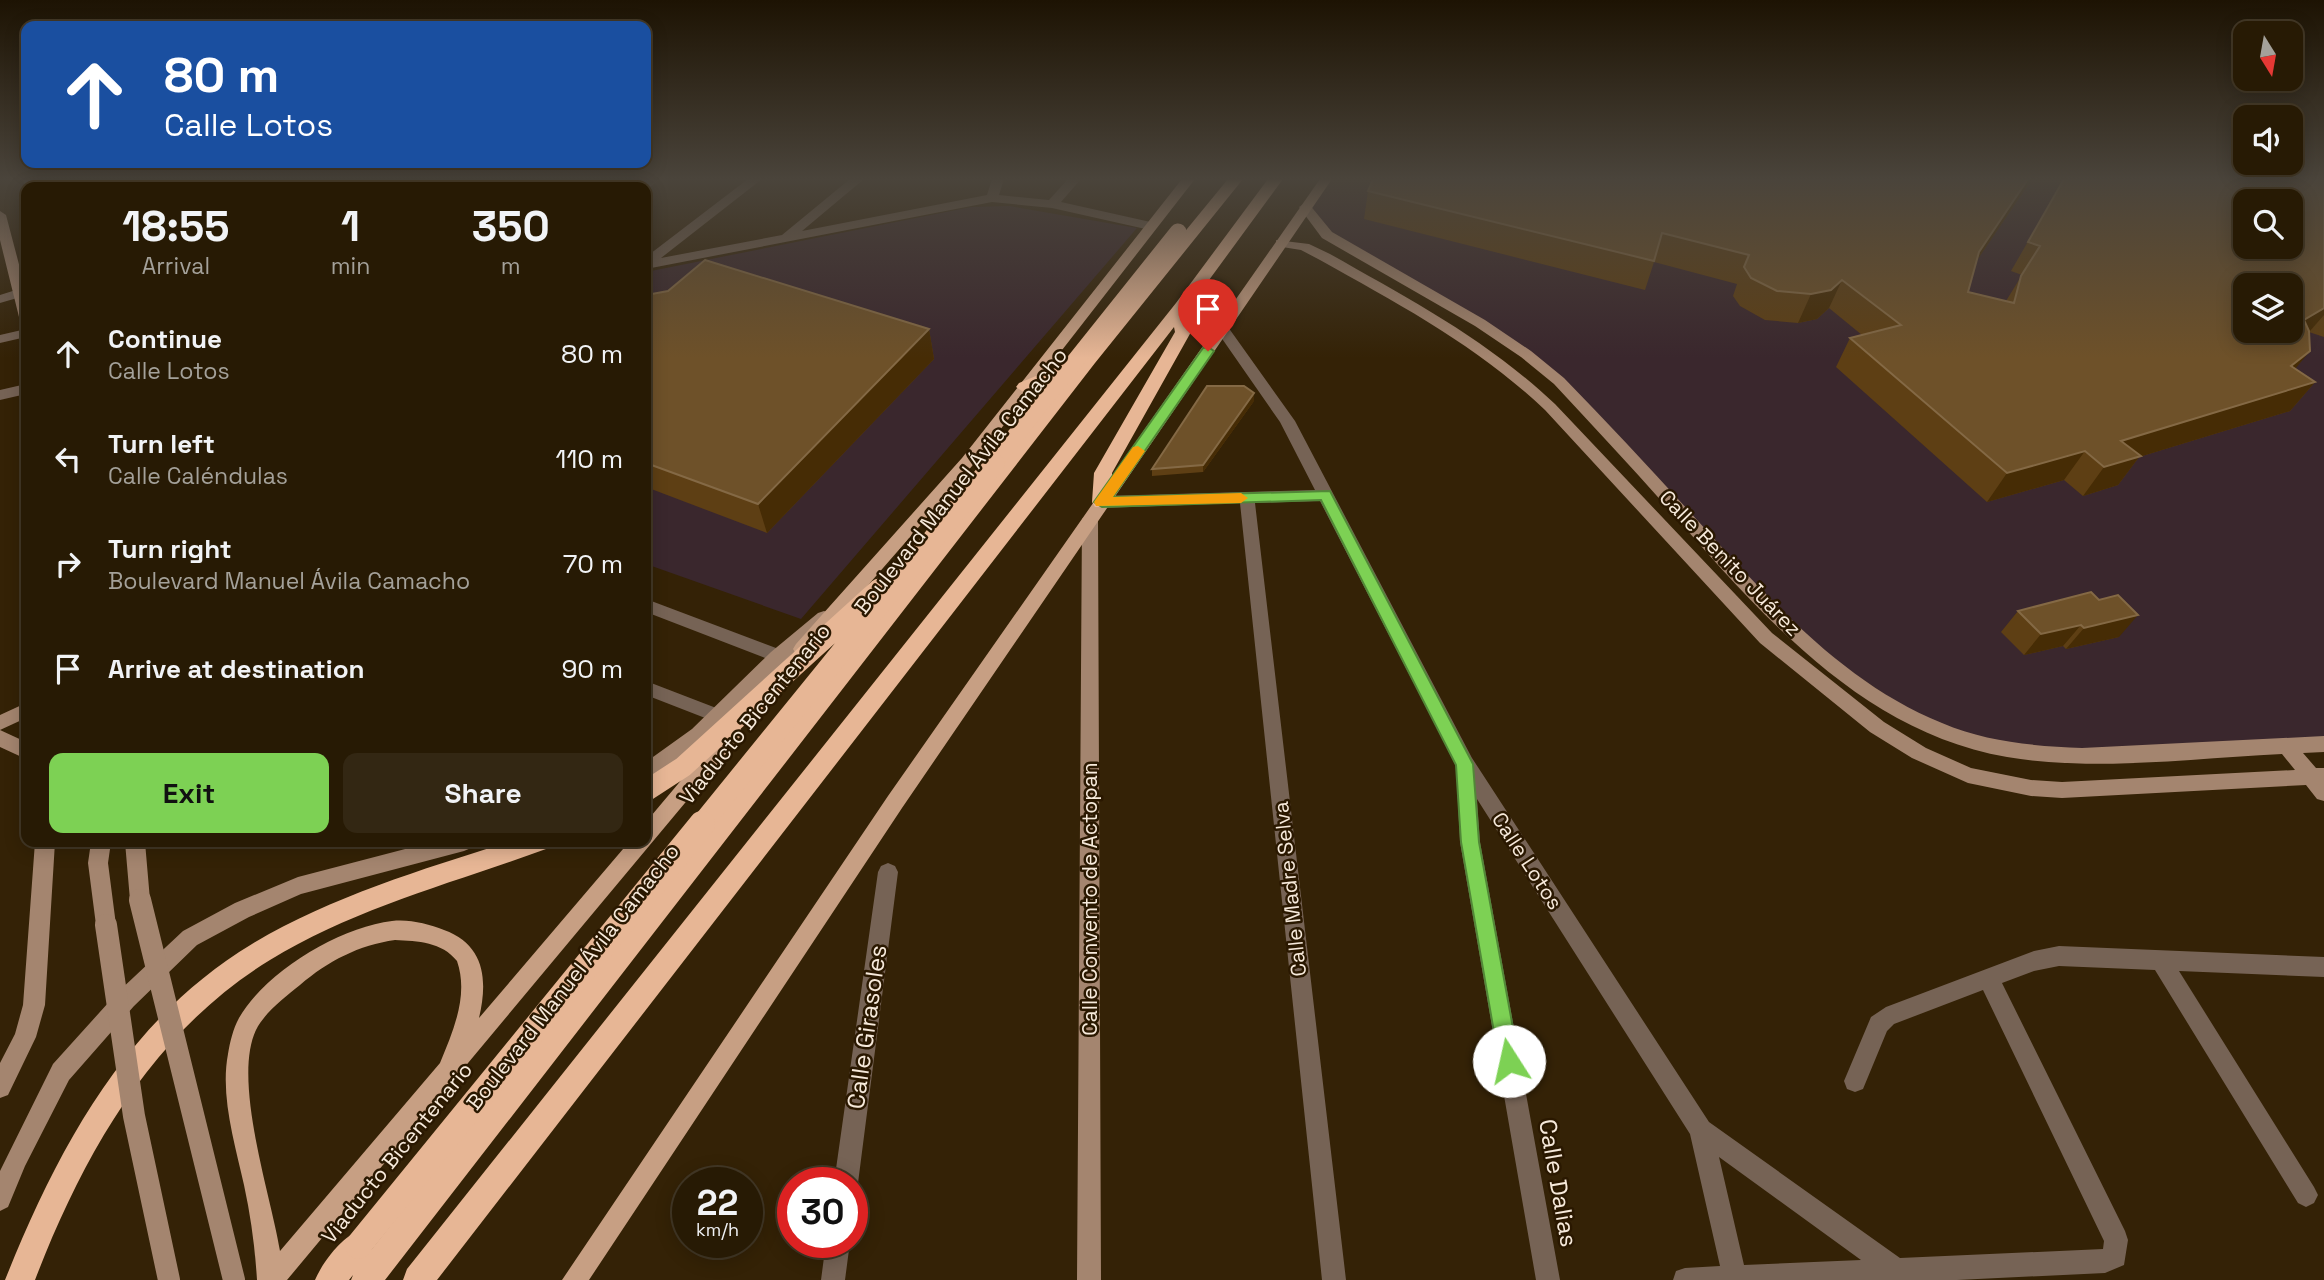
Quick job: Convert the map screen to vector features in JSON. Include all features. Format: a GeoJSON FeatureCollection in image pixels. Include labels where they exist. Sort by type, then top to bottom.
{"type":"FeatureCollection","features":[{"type":"Feature","properties":{"kind":"highway","name":"Viaducto Bicentenario"},"geometry":{"type":"LineString","coordinates":[[330,1280],[933,540],[1172,239]]}},
{"type":"Feature","properties":{"kind":"highway","name":"Boulevard Manuel Ávila Camacho"},"geometry":{"type":"LineString","coordinates":[[366,1280],[1089,359],[1187,239]]}},
{"type":"Feature","properties":{"kind":"highway"},"geometry":{"type":"LineString","coordinates":[[418,1280],[1182,306],[1232,239]]}},
{"type":"Feature","properties":{"kind":"highway"},"geometry":{"type":"LineString","coordinates":[[1096,510],[1102,473],[1183,332],[1182,306]]}},
{"type":"Feature","properties":{"kind":"highway"},"geometry":{"type":"LineString","coordinates":[[1025,387],[1089,359]]}},
{"type":"Feature","properties":{"kind":"highway"},"geometry":{"type":"LineString","coordinates":[[651,788],[683,767],[933,540]]}},
{"type":"Feature","properties":{"kind":"highway"},"geometry":{"type":"LineString","coordinates":[[20,1280],[35,1238],[66,1171],[92,1127],[146,1053],[218,981],[259,953],[372,899],[523,847]]}},
{"type":"Feature","properties":{"kind":"main road","name":"Boulevard Manuel Ávila Camacho"},"geometry":{"type":"LineString","coordinates":[[651,830],[840,604],[967,462],[1140,239]]}},
{"type":"Feature","properties":{"kind":"main road"},"geometry":{"type":"LineString","coordinates":[[574,1280],[903,790],[1284,239]]}},
{"type":"Feature","properties":{"kind":"main road","name":"Calle Benito Juárez"},"geometry":{"type":"LineString","coordinates":[[1333,239],[1480,323],[1526,354],[1559,381],[1752,591],[1800,637],[1881,699],[1930,725],[1980,744],[2082,757],[2324,744]]}},
{"type":"Feature","properties":{"kind":"main road","name":"Calle Benito Juárez"},"geometry":{"type":"LineString","coordinates":[[1281,243],[1304,247],[1325,257],[1457,332],[1513,372],[1766,638],[1877,727],[1919,753],[1968,775],[2031,788],[2062,790],[2318,776]]}},
{"type":"Feature","properties":{"kind":"main road"},"geometry":{"type":"LineString","coordinates":[[4,248],[21,300]]}},
{"type":"Feature","properties":{"kind":"main road"},"geometry":{"type":"LineString","coordinates":[[1457,332],[1480,323]]}},
{"type":"Feature","properties":{"kind":"main road","name":"Calle Convento de Actopan"},"geometry":{"type":"LineString","coordinates":[[1089,1280],[1096,510]]}},
{"type":"Feature","properties":{"kind":"main road"},"geometry":{"type":"LineString","coordinates":[[651,769],[718,716],[778,656],[840,604]]}},
{"type":"Feature","properties":{"kind":"main road"},"geometry":{"type":"LineString","coordinates":[[0,723],[21,712]]}},
{"type":"Feature","properties":{"kind":"main road"},"geometry":{"type":"LineString","coordinates":[[0,738],[21,748]]}},
{"type":"Feature","properties":{"kind":"main road"},"geometry":{"type":"LineString","coordinates":[[2287,746],[2318,776],[2324,793]]}},
{"type":"Feature","properties":{"kind":"main road"},"geometry":{"type":"LineString","coordinates":[[0,1087],[25,1037],[34,1005],[45,847]]}},
{"type":"Feature","properties":{"kind":"main road"},"geometry":{"type":"LineString","coordinates":[[101,847],[98,863],[135,1116],[169,1280]]}},
{"type":"Feature","properties":{"kind":"main road"},"geometry":{"type":"LineString","coordinates":[[135,847],[140,900],[234,1280]]}},
{"type":"Feature","properties":{"kind":"main road"},"geometry":{"type":"LineString","coordinates":[[0,1199],[17,1158],[61,1072],[126,999],[190,938],[242,910],[298,886],[445,847]]}},
{"type":"Feature","properties":{"kind":"main road","name":"Boulevard Manuel Ávila Camacho"},"geometry":{"type":"LineString","coordinates":[[270,1280],[636,847]]}},
{"type":"Feature","properties":{"kind":"main road"},"geometry":{"type":"LineString","coordinates":[[270,1280],[270,1253],[237,1093],[239,1059],[246,1028],[267,1000],[300,971],[336,947],[372,934],[403,929],[431,934],[454,943],[466,957],[471,975],[471,1000],[466,1024],[448,1071]]}},
{"type":"Feature","properties":{"kind":"street"},"geometry":{"type":"LineString","coordinates":[[651,260],[679,239]]}},
{"type":"Feature","properties":{"kind":"street"},"geometry":{"type":"LineString","coordinates":[[651,263],[784,239]]}},
{"type":"Feature","properties":{"kind":"street"},"geometry":{"type":"LineString","coordinates":[[0,299],[19,293]]}},
{"type":"Feature","properties":{"kind":"street","name":"Calle Lotos"},"geometry":{"type":"LineString","coordinates":[[1223,330],[1287,421],[1465,764],[1701,1130],[1735,1279]]}},
{"type":"Feature","properties":{"kind":"street"},"geometry":{"type":"LineString","coordinates":[[0,339],[21,334]]}},
{"type":"Feature","properties":{"kind":"street"},"geometry":{"type":"LineString","coordinates":[[0,394],[21,390]]}},
{"type":"Feature","properties":{"kind":"street"},"geometry":{"type":"LineString","coordinates":[[1096,510],[1247,498],[1325,495]]}},
{"type":"Feature","properties":{"kind":"street","name":"Calle Madre Selva"},"geometry":{"type":"LineString","coordinates":[[1247,498],[1334,1280]]}},
{"type":"Feature","properties":{"kind":"street"},"geometry":{"type":"LineString","coordinates":[[651,607],[778,656]]}},
{"type":"Feature","properties":{"kind":"street"},"geometry":{"type":"LineString","coordinates":[[651,690],[718,716]]}},
{"type":"Feature","properties":{"kind":"street","name":"Calle Dalias"},"geometry":{"type":"LineString","coordinates":[[1465,764],[1470,842],[1548,1280]]}},
{"type":"Feature","properties":{"kind":"street","name":"Calle Girasoles"},"geometry":{"type":"LineString","coordinates":[[848,1167],[888,872]]}},
{"type":"Feature","properties":{"kind":"street"},"geometry":{"type":"LineString","coordinates":[[1855,1081],[1878,1024],[1886,1017],[2034,961],[2059,956],[2121,957],[2162,962],[2324,967]]}},
{"type":"Feature","properties":{"kind":"street"},"geometry":{"type":"LineString","coordinates":[[2162,962],[2306,1195]]}},
{"type":"Feature","properties":{"kind":"street"},"geometry":{"type":"LineString","coordinates":[[1685,1280],[2105,1261],[2115,1256],[2116,1240],[1989,979]]}},
{"type":"Feature","properties":{"kind":"street"},"geometry":{"type":"LineString","coordinates":[[0,1067],[25,1037]]}},
{"type":"Feature","properties":{"kind":"street","name":"Calle Lotos"},"geometry":{"type":"LineString","coordinates":[[1701,1130],[1896,1270]]}},
{"type":"Feature","properties":{"kind":"street"},"geometry":{"type":"LineString","coordinates":[[833,1280],[836,1258]]}},
{"type":"Feature","properties":{"kind":"shaded area"},"geometry":{"type":"Polygon","coordinates":[[[812,239],[1128,239],[801,619],[651,566],[651,271],[812,239]]]}},
{"type":"Feature","properties":{"kind":"shaded area"},"geometry":{"type":"Polygon","coordinates":[[[1333,239],[2233,239],[2233,259],[2303,259],[2303,239],[2324,239],[2324,744],[2052,755],[1930,725],[1800,637],[1526,354],[1333,239]]]}},
{"type":"Feature","properties":{"kind":"building"},"geometry":{"type":"Polygon","coordinates":[[[1563,239],[1660,239],[1654,261],[1563,239]]]}},
{"type":"Feature","properties":{"kind":"building"},"geometry":{"type":"Polygon","coordinates":[[[1685,239],[1988,239],[1979,252],[1968,292],[2014,303],[2021,276],[2040,246],[2028,242],[2030,239],[2233,239],[2233,259],[2303,259],[2303,239],[2324,239],[2324,308],[2304,320],[2309,331],[2310,351],[2291,366],[2315,382],[2121,441],[2141,456],[2104,467],[2085,451],[2007,473],[1850,338],[1901,325],[1842,280],[1831,290],[1811,294],[1777,291],[1751,278],[1744,267],[1749,255],[1685,239]]]}},
{"type":"Feature","properties":{"kind":"building"},"geometry":{"type":"Polygon","coordinates":[[[705,260],[929,329],[758,504],[651,465],[651,294],[668,291],[705,260]]]}},
{"type":"Feature","properties":{"kind":"building"},"geometry":{"type":"Polygon","coordinates":[[[1207,386],[1244,386],[1254,393],[1203,465],[1152,469],[1207,386]]]}},
{"type":"Feature","properties":{"kind":"building"},"geometry":{"type":"Polygon","coordinates":[[[2091,592],[2099,600],[2118,595],[2138,615],[2084,628],[2081,625],[2041,634],[2018,611],[2091,592]]]}},
{"type":"Feature","properties":{"kind":"slow traffic"},"geometry":{"type":"LineString","coordinates":[[1138,451],[1102,502],[1241,498]]}},
{"type":"Feature","properties":{"kind":"route"},"geometry":{"type":"LineString","coordinates":[[1208,351],[1102,502],[1325,495],[1465,764],[1470,842],[1509,1061]]}}]}
